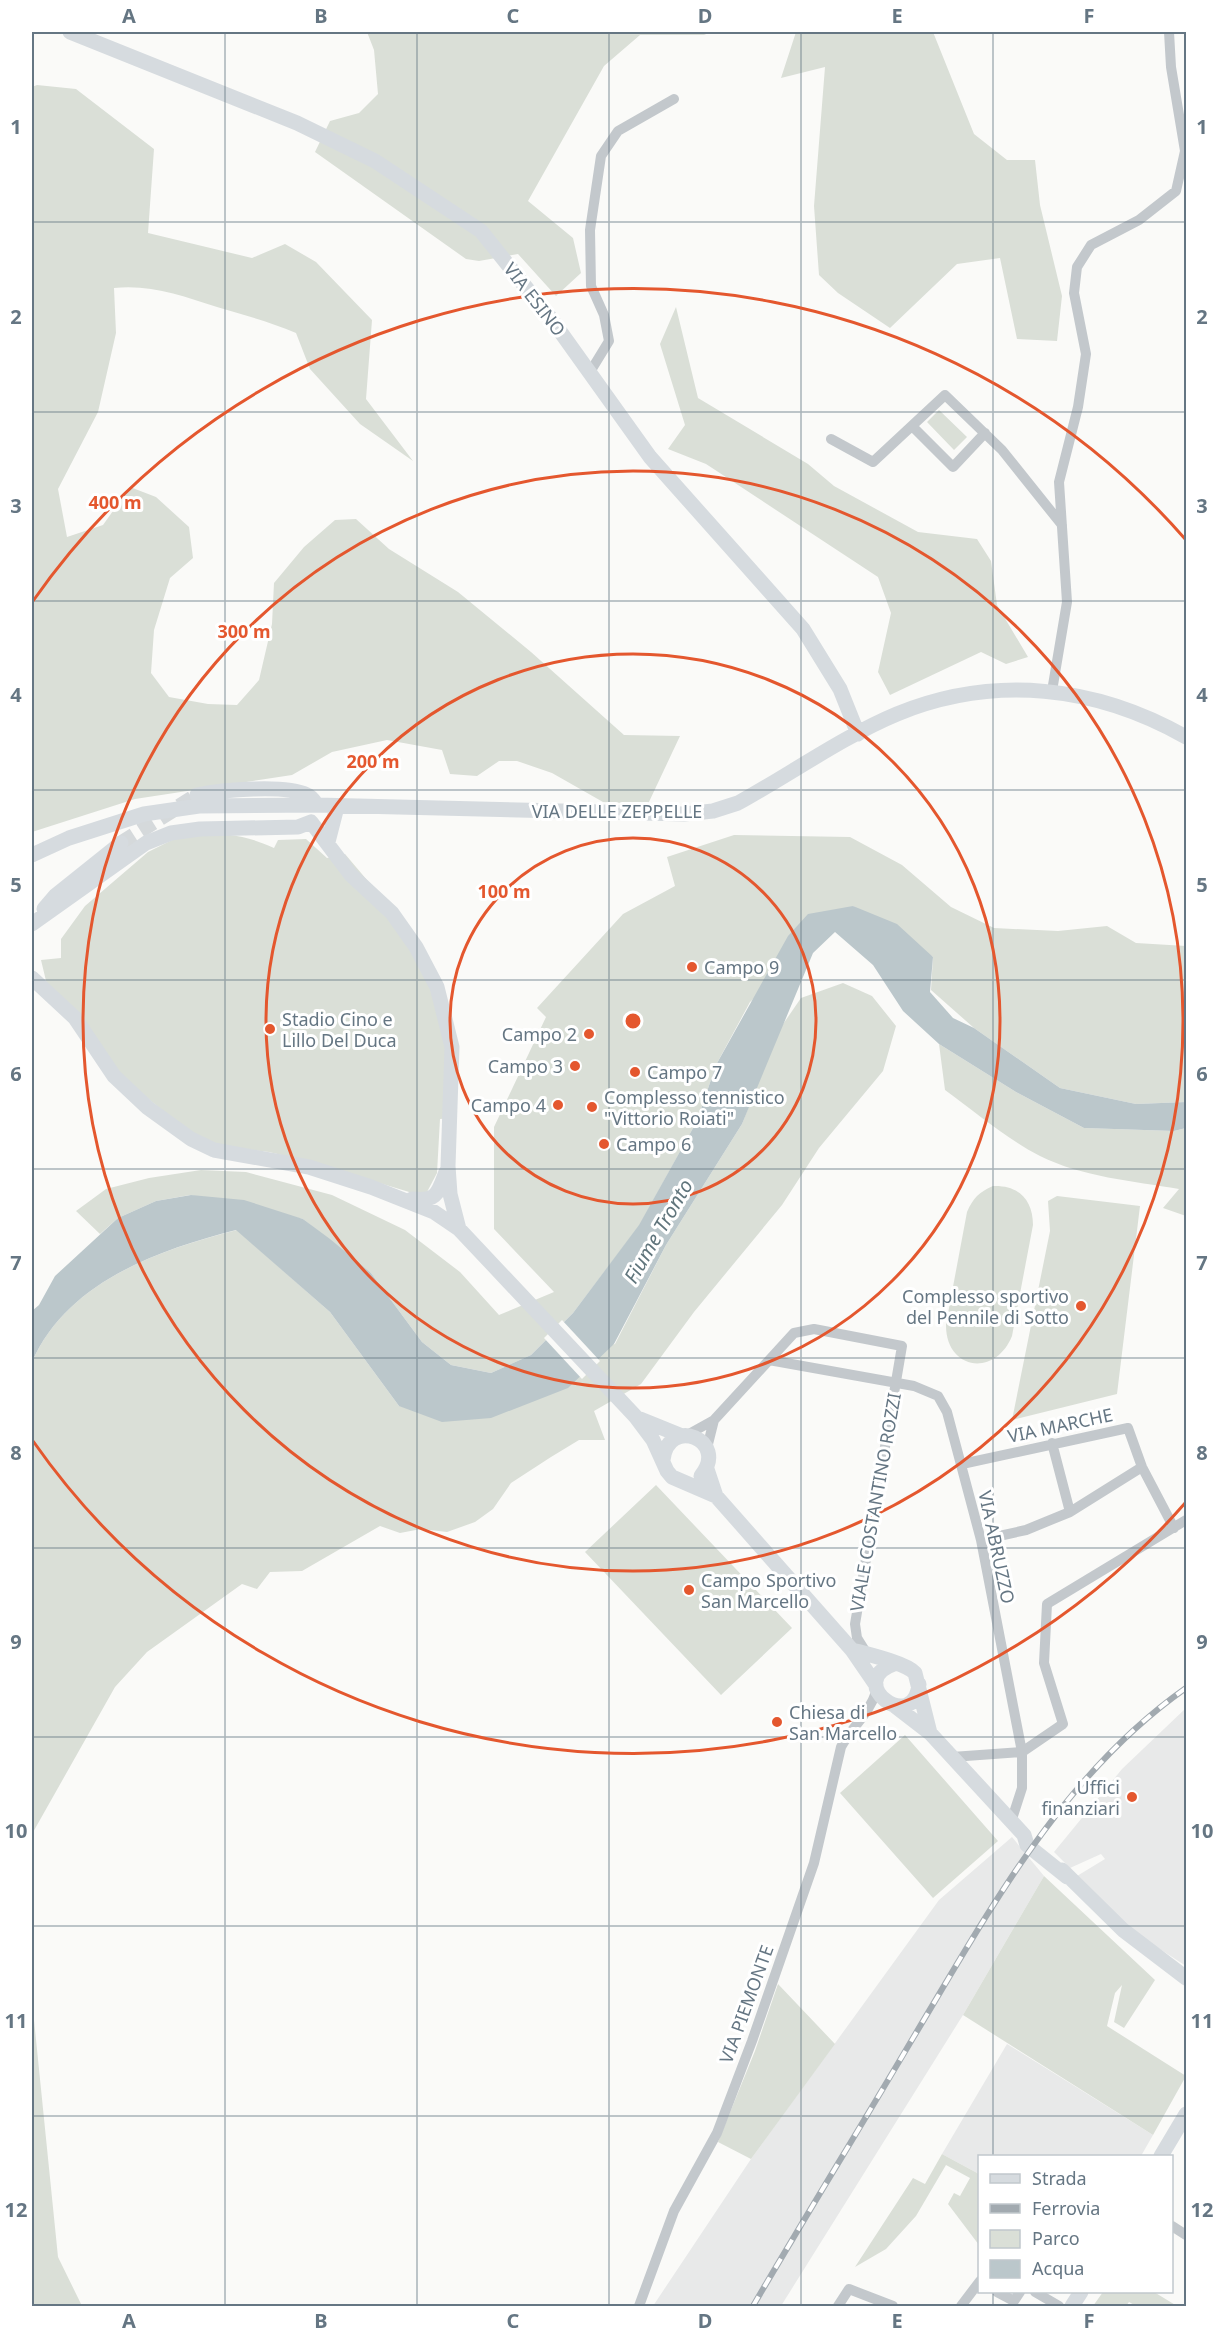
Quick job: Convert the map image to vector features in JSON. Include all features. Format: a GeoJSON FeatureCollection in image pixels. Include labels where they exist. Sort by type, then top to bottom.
{"type":"FeatureCollection","features":[{"type":"Feature","properties":{"kind":"street","name":"VIA ESINO"},"geometry":{"type":"LineString","coordinates":[[69,32],[297,123],[375,161],[481,231],[552,320],[650,457],[802,629],[840,689],[858,734]]}},
{"type":"Feature","properties":{"kind":"street"},"geometry":{"type":"LineString","coordinates":[[1052,691],[1067,602],[1059,482],[1078,407],[1086,354],[1074,294],[1077,267],[1091,245],[1138,220],[1176,191],[1185,152],[1171,67],[1169,32]]}},
{"type":"Feature","properties":{"kind":"street"},"geometry":{"type":"LineString","coordinates":[[590,372],[609,341],[604,315],[591,286],[590,230],[601,156],[618,131],[674,99]]}},
{"type":"Feature","properties":{"kind":"street"},"geometry":{"type":"LineString","coordinates":[[831,439],[873,462],[945,395],[1002,450],[1062,525]]}},
{"type":"Feature","properties":{"kind":"street"},"geometry":{"type":"LineString","coordinates":[[912,426],[953,467],[985,433]]}},
{"type":"Feature","properties":{"kind":"street","name":"VIA DELLE ZEPPELLE"},"geometry":{"type":"LineString","coordinates":[[32,855],[69,838],[144,814],[199,806],[316,806],[684,814],[713,811],[738,803],[896,714],[940,699],[991,692],[1052,691],[1090,697],[1158,721],[1186,737]]}},
{"type":"Feature","properties":{"kind":"street"},"geometry":{"type":"LineString","coordinates":[[32,923],[146,843],[171,833],[200,829],[298,827],[311,822],[316,806],[310,796],[298,791],[246,790],[197,795]]}},
{"type":"Feature","properties":{"kind":"street"},"geometry":{"type":"LineString","coordinates":[[328,842],[337,807]]}},
{"type":"Feature","properties":{"kind":"street","name":"VIALE COSTANTINO ROZZI"},"geometry":{"type":"LineString","coordinates":[[311,822],[351,875],[392,913],[416,947],[437,987],[452,1047],[448,1166],[452,1210],[461,1231]]}},
{"type":"Feature","properties":{"kind":"street"},"geometry":{"type":"LineString","coordinates":[[32,923],[56,895],[121,843]]}},
{"type":"Feature","properties":{"kind":"street","name":"VIALE COSTANTINO ROZZI"},"geometry":{"type":"LineString","coordinates":[[32,978],[75,1018],[114,1076],[148,1108],[191,1139],[214,1150],[309,1167],[405,1198],[434,1212],[461,1231],[635,1416],[654,1440],[672,1477],[716,1496]]}},
{"type":"Feature","properties":{"kind":"street","name":"VIALE COSTANTINO ROZZI"},"geometry":{"type":"LineString","coordinates":[[405,1198],[426,1200],[436,1196],[448,1166]]}},
{"type":"Feature","properties":{"kind":"street","name":"VIALE COSTANTINO ROZZI"},"geometry":{"type":"LineString","coordinates":[[663,1460],[668,1444],[714,1420],[794,1333],[814,1329],[902,1346],[855,1624],[857,1638],[867,1654]]}},
{"type":"Feature","properties":{"kind":"street"},"geometry":{"type":"LineString","coordinates":[[769,1360],[896,1383]]}},
{"type":"Feature","properties":{"kind":"street","name":"VIA ABRUZZO"},"geometry":{"type":"LineString","coordinates":[[896,1383],[914,1386],[938,1396],[947,1412],[962,1464],[981,1540],[1022,1752],[1022,1788],[1011,1822]]}},
{"type":"Feature","properties":{"kind":"street","name":"VIALE COSTANTINO ROZZI"},"geometry":{"type":"LineString","coordinates":[[635,1416],[684,1436],[699,1439],[707,1448]]}},
{"type":"Feature","properties":{"kind":"street","name":"VIALE COSTANTINO ROZZI"},"geometry":{"type":"LineString","coordinates":[[714,1420],[707,1448],[709,1458],[707,1469],[716,1496],[852,1650],[877,1688],[892,1705],[930,1733],[1024,1835],[1027,1845],[1067,1877],[1123,1930],[1186,1978]]}},
{"type":"Feature","properties":{"kind":"street","name":"VIA MARCHE"},"geometry":{"type":"LineString","coordinates":[[962,1464],[1128,1428],[1142,1467],[1174,1528]]}},
{"type":"Feature","properties":{"kind":"street"},"geometry":{"type":"LineString","coordinates":[[1052,1443],[1070,1512]]}},
{"type":"Feature","properties":{"kind":"street"},"geometry":{"type":"LineString","coordinates":[[981,1540],[1026,1530],[1070,1512],[1142,1467]]}},
{"type":"Feature","properties":{"kind":"street"},"geometry":{"type":"LineString","coordinates":[[685,1482],[698,1479],[707,1469]]}},
{"type":"Feature","properties":{"kind":"street"},"geometry":{"type":"LineString","coordinates":[[952,1757],[1022,1752],[1063,1724],[1044,1663],[1047,1604],[1186,1520]]}},
{"type":"Feature","properties":{"kind":"street"},"geometry":{"type":"LineString","coordinates":[[852,1650],[910,1667],[915,1673],[919,1684],[912,1701],[892,1705]]}},
{"type":"Feature","properties":{"kind":"street"},"geometry":{"type":"LineString","coordinates":[[877,1688],[883,1669],[894,1664]]}},
{"type":"Feature","properties":{"kind":"street","name":"VIALE COSTANTINO ROZZI"},"geometry":{"type":"LineString","coordinates":[[919,1684],[930,1733]]}},
{"type":"Feature","properties":{"kind":"street","name":"VIA PIEMONTE"},"geometry":{"type":"LineString","coordinates":[[639,2307],[674,2211],[717,2133],[752,2041],[813,1863],[841,1747],[851,1730],[870,1710],[877,1688]]}},
{"type":"Feature","properties":{"kind":"street","name":"VIA PIEMONTE"},"geometry":{"type":"LineString","coordinates":[[870,1710],[892,1705]]}},
{"type":"Feature","properties":{"kind":"street"},"geometry":{"type":"LineString","coordinates":[[1163,2155],[1182,2133],[1186,2114]]}},
{"type":"Feature","properties":{"kind":"street"},"geometry":{"type":"LineString","coordinates":[[1173,2227],[1186,2235]]}},
{"type":"Feature","properties":{"kind":"street"},"geometry":{"type":"LineString","coordinates":[[961,2307],[978,2284]]}},
{"type":"Feature","properties":{"kind":"street"},"geometry":{"type":"LineString","coordinates":[[838,2307],[849,2289],[893,2307]]}},
{"type":"Feature","properties":{"kind":"street"},"geometry":{"type":"LineString","coordinates":[[1000,2293],[1014,2301],[1019,2293]]}},
{"type":"Feature","properties":{"kind":"street"},"geometry":{"type":"LineString","coordinates":[[1037,2293],[1059,2307]]}},
{"type":"Feature","properties":{"kind":"street"},"geometry":{"type":"LineString","coordinates":[[1072,2307],[1080,2293]]}},
{"type":"Feature","properties":{"kind":"shaded area"},"geometry":{"type":"Polygon","coordinates":[[[1186,1708],[1186,1966],[1132,1931],[1077,1876],[1105,1859],[1101,1854],[1070,1868],[1054,1852],[1122,1769],[1186,1708]]]}},
{"type":"Feature","properties":{"kind":"shaded area"},"geometry":{"type":"Polygon","coordinates":[[[1012,1837],[1044,1876],[963,2015],[781,2306],[653,2306],[751,2159],[939,1900],[1012,1837]]]}},
{"type":"Feature","properties":{"kind":"shaded area"},"geometry":{"type":"Polygon","coordinates":[[[1007,2044],[1153,2135],[1142,2155],[978,2155],[978,2173],[942,2154],[1007,2044]]]}},
{"type":"Feature","properties":{"kind":"green space"},"geometry":{"type":"Polygon","coordinates":[[[367,32],[711,32],[704,35],[640,35],[604,66],[528,201],[573,238],[581,273],[556,296],[518,254],[479,261],[466,259],[315,152],[330,121],[359,113],[378,94],[374,50],[367,32]]]}},
{"type":"Feature","properties":{"kind":"green space"},"geometry":{"type":"Polygon","coordinates":[[[796,32],[933,32],[974,134],[1007,160],[1035,160],[1040,205],[1062,296],[1057,341],[1017,339],[1000,258],[957,264],[890,328],[838,293],[819,275],[814,206],[825,67],[781,78],[796,32]]]}},
{"type":"Feature","properties":{"kind":"green space"},"geometry":{"type":"Polygon","coordinates":[[[37,85],[76,89],[154,149],[148,233],[252,258],[285,244],[316,262],[372,320],[366,399],[413,461],[360,424],[310,369],[296,333],[166,292],[127,287],[114,288],[116,333],[98,412],[58,489],[67,537],[103,525],[130,487],[156,497],[189,527],[193,558],[170,578],[154,630],[151,673],[169,697],[208,704],[237,705],[259,680],[272,624],[274,583],[304,547],[335,520],[356,519],[389,549],[458,592],[531,652],[624,735],[680,736],[648,804],[603,802],[552,773],[517,761],[499,761],[477,776],[450,774],[442,750],[387,740],[332,752],[292,775],[135,799],[32,832],[32,87],[37,85]]]}},
{"type":"Feature","properties":{"kind":"green space"},"geometry":{"type":"Polygon","coordinates":[[[676,307],[698,398],[808,464],[834,486],[918,532],[977,539],[991,561],[997,605],[1028,657],[1006,664],[981,652],[890,695],[878,672],[891,613],[878,577],[706,464],[668,449],[685,425],[660,344],[676,307]]]}},
{"type":"Feature","properties":{"kind":"green space"},"geometry":{"type":"Polygon","coordinates":[[[939,410],[967,437],[954,450],[927,422],[939,410]]]}},
{"type":"Feature","properties":{"kind":"green space","name":"Stadio Cino e Lillo Del Duca"},"geometry":{"type":"Polygon","coordinates":[[[199,833],[237,836],[274,848],[278,840],[306,839],[327,858],[345,854],[367,880],[441,985],[454,1118],[440,1119],[437,1173],[427,1192],[419,1195],[307,1161],[269,1152],[227,1147],[196,1138],[123,1078],[47,985],[41,960],[61,958],[61,939],[85,906],[148,852],[172,840],[199,833]]]}},
{"type":"Feature","properties":{"kind":"green space"},"geometry":{"type":"Polygon","coordinates":[[[734,835],[850,837],[902,865],[951,907],[994,928],[1058,931],[1107,926],[1136,943],[1186,946],[1186,1102],[1136,1104],[1060,1088],[974,1028],[931,990],[933,957],[853,906],[750,1002],[716,1065],[697,1121],[639,1226],[573,1313],[531,1355],[491,1373],[451,1365],[422,1342],[371,1273],[303,1219],[190,1195],[156,1201],[118,1218],[100,1234],[76,1211],[106,1189],[149,1178],[201,1170],[246,1172],[332,1195],[405,1230],[460,1272],[499,1315],[554,1292],[494,1229],[494,1127],[546,1017],[537,1008],[623,914],[675,886],[667,857],[734,835]]]}},
{"type":"Feature","properties":{"kind":"green space"},"geometry":{"type":"Polygon","coordinates":[[[843,983],[872,996],[896,1026],[883,1071],[819,1148],[782,1205],[694,1312],[641,1384],[594,1411],[605,1440],[579,1440],[551,1457],[511,1483],[493,1509],[475,1522],[447,1532],[421,1529],[400,1533],[380,1526],[302,1571],[270,1572],[257,1589],[242,1584],[147,1652],[115,1687],[32,1834],[32,1362],[48,1334],[68,1310],[91,1290],[147,1259],[237,1230],[330,1312],[399,1406],[615,1344],[666,1245],[742,1124],[779,1030],[801,998],[843,983]]]}},
{"type":"Feature","properties":{"kind":"green space"},"geometry":{"type":"Polygon","coordinates":[[[939,1044],[1016,1092],[1084,1128],[1174,1131],[1186,1128],[1186,1216],[1163,1208],[1179,1189],[1073,1169],[1040,1156],[1003,1133],[945,1090],[939,1044]]]}},
{"type":"Feature","properties":{"kind":"green space"},"geometry":{"type":"Polygon","coordinates":[[[993,1186],[1010,1188],[1023,1196],[1030,1208],[1033,1225],[1012,1336],[1004,1349],[994,1358],[983,1363],[972,1363],[962,1359],[954,1351],[948,1339],[946,1324],[967,1212],[977,1196],[993,1186]]]}},
{"type":"Feature","properties":{"kind":"green space","name":"Complesso sportivo del Pennile di Sotto"},"geometry":{"type":"Polygon","coordinates":[[[1057,1196],[1140,1206],[1117,1394],[1012,1420],[1050,1231],[1048,1201],[1057,1196]]]}},
{"type":"Feature","properties":{"kind":"green space","name":"Campo Sportivo San Marcello"},"geometry":{"type":"Polygon","coordinates":[[[656,1485],[792,1628],[721,1695],[585,1552],[656,1485]]]}},
{"type":"Feature","properties":{"kind":"green space"},"geometry":{"type":"Polygon","coordinates":[[[905,1735],[998,1841],[933,1898],[840,1793],[905,1735]]]}},
{"type":"Feature","properties":{"kind":"green space"},"geometry":{"type":"Polygon","coordinates":[[[1044,1876],[1155,1980],[1124,2028],[1114,2022],[1122,1985],[1115,1993],[1107,2026],[1186,2076],[1153,2135],[963,2015],[1044,1876]]]}},
{"type":"Feature","properties":{"kind":"green space"},"geometry":{"type":"Polygon","coordinates":[[[778,1984],[835,2044],[751,2159],[718,2142],[755,2051],[778,1984]]]}},
{"type":"Feature","properties":{"kind":"green space"},"geometry":{"type":"Polygon","coordinates":[[[32,2000],[58,2257],[82,2306],[32,2306],[32,2000]]]}},
{"type":"Feature","properties":{"kind":"green space"},"geometry":{"type":"Polygon","coordinates":[[[942,2154],[978,2173],[978,2244],[948,2204],[954,2193],[960,2196],[970,2178],[946,2165],[916,2216],[886,2249],[855,2267],[913,2178],[925,2184],[942,2154]]]}},
{"type":"Feature","properties":{"kind":"green space"},"geometry":{"type":"Polygon","coordinates":[[[1102,2293],[1156,2293],[1177,2306],[1136,2306],[1129,2302],[1126,2306],[1093,2306],[1102,2293]]]}},
{"type":"Feature","properties":{"kind":"water","name":"Fiume Tronto"},"geometry":{"type":"Polygon","coordinates":[[[853,906],[897,924],[933,957],[930,992],[953,1018],[974,1028],[1060,1088],[1136,1104],[1186,1102],[1186,1128],[1174,1131],[1084,1128],[1016,1092],[939,1044],[903,1011],[873,965],[835,932],[813,953],[742,1124],[666,1245],[614,1344],[568,1388],[491,1418],[442,1422],[399,1406],[330,1312],[236,1230],[146,1259],[91,1290],[68,1310],[48,1334],[32,1362],[32,1311],[39,1305],[55,1276],[118,1218],[156,1201],[191,1195],[244,1200],[303,1219],[371,1273],[422,1342],[451,1365],[491,1373],[531,1355],[573,1313],[639,1225],[697,1121],[716,1065],[788,936],[808,914],[853,906]]]}},
{"type":"Feature","properties":{"kind":"pier"},"geometry":{"type":"Polygon","coordinates":[[[562,1320],[600,1361],[582,1379],[544,1338],[562,1320]]]}},
{"type":"Feature","properties":{"kind":"tunnel"},"geometry":{"type":"LineString","coordinates":[[121,843],[197,795]]}},
{"type":"Feature","properties":{"kind":"railway"},"geometry":{"type":"LineString","coordinates":[[753,2306],[970,1942],[1032,1848],[1065,1803],[1102,1762],[1142,1723],[1186,1688]]}},
{"type":"Feature","properties":{"kind":"place","name":"Campo 9"},"geometry":{"type":"Point","coordinates":[692,967]}},
{"type":"Feature","properties":{"kind":"place","name":"Stadio Cino e Lillo Del Duca"},"geometry":{"type":"Point","coordinates":[270,1029]}},
{"type":"Feature","properties":{"kind":"place","name":"Campo 2"},"geometry":{"type":"Point","coordinates":[589,1034]}},
{"type":"Feature","properties":{"kind":"place","name":"Campo 3"},"geometry":{"type":"Point","coordinates":[575,1066]}},
{"type":"Feature","properties":{"kind":"place","name":"Campo 7"},"geometry":{"type":"Point","coordinates":[635,1072]}},
{"type":"Feature","properties":{"kind":"place","name":"Campo 4"},"geometry":{"type":"Point","coordinates":[558,1105]}},
{"type":"Feature","properties":{"kind":"place","name":"Complesso tennistico \"Vittorio Roiati\""},"geometry":{"type":"Point","coordinates":[592,1107]}},
{"type":"Feature","properties":{"kind":"place","name":"Campo 6"},"geometry":{"type":"Point","coordinates":[604,1144]}},
{"type":"Feature","properties":{"kind":"place","name":"Complesso sportivo del Pennile di Sotto"},"geometry":{"type":"Point","coordinates":[1081,1306]}},
{"type":"Feature","properties":{"kind":"place","name":"Campo Sportivo San Marcello"},"geometry":{"type":"Point","coordinates":[689,1590]}},
{"type":"Feature","properties":{"kind":"place","name":"Chiesa di San Marcello"},"geometry":{"type":"Point","coordinates":[777,1722]}},
{"type":"Feature","properties":{"kind":"place","name":"Uffici finanziari"},"geometry":{"type":"Point","coordinates":[1132,1797]}}]}
